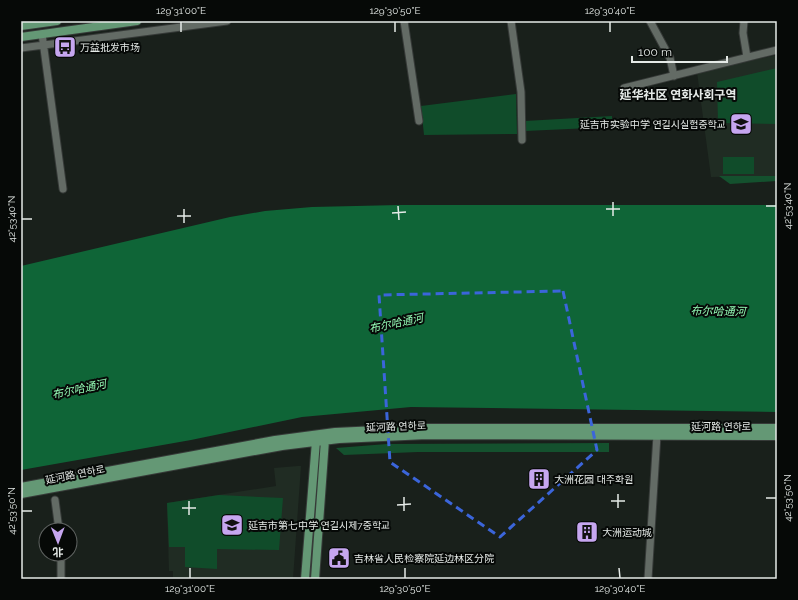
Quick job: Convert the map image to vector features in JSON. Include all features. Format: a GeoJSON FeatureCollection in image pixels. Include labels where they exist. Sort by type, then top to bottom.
{"type":"FeatureCollection","features":[{"type":"Feature","properties":{"kind":"main road"},"geometry":{"type":"LineString","coordinates":[[21,26],[57,21]]}},
{"type":"Feature","properties":{"kind":"main road"},"geometry":{"type":"LineString","coordinates":[[21,36],[137,21]]}},
{"type":"Feature","properties":{"kind":"main road","name":"延河路 연하로"},"geometry":{"type":"LineString","coordinates":[[21,487],[322,437],[420,428],[777,428]]}},
{"type":"Feature","properties":{"kind":"main road","name":"延河路 연하로"},"geometry":{"type":"LineString","coordinates":[[322,437],[421,435],[777,436]]}},
{"type":"Feature","properties":{"kind":"main road"},"geometry":{"type":"LineString","coordinates":[[764,436],[777,441]]}},
{"type":"Feature","properties":{"kind":"main road"},"geometry":{"type":"LineString","coordinates":[[305,579],[316,441],[322,437]]}},
{"type":"Feature","properties":{"kind":"main road"},"geometry":{"type":"LineString","coordinates":[[315,579],[322,437]]}},
{"type":"Feature","properties":{"kind":"main road","name":"延河路 연하로"},"geometry":{"type":"LineString","coordinates":[[21,494],[316,441]]}},
{"type":"Feature","properties":{"kind":"street"},"geometry":{"type":"LineString","coordinates":[[21,48],[227,21]]}},
{"type":"Feature","properties":{"kind":"street"},"geometry":{"type":"LineString","coordinates":[[404,21],[419,122]]}},
{"type":"Feature","properties":{"kind":"street"},"geometry":{"type":"LineString","coordinates":[[511,21],[520,92],[522,140]]}},
{"type":"Feature","properties":{"kind":"street"},"geometry":{"type":"LineString","coordinates":[[650,21],[670,58],[674,76]]}},
{"type":"Feature","properties":{"kind":"street"},"geometry":{"type":"LineString","coordinates":[[744,21],[743,33],[747,57]]}},
{"type":"Feature","properties":{"kind":"street"},"geometry":{"type":"LineString","coordinates":[[42,34],[63,189]]}},
{"type":"Feature","properties":{"kind":"street"},"geometry":{"type":"LineString","coordinates":[[624,88],[777,50]]}},
{"type":"Feature","properties":{"kind":"street"},"geometry":{"type":"LineString","coordinates":[[648,579],[657,435]]}},
{"type":"Feature","properties":{"kind":"street"},"geometry":{"type":"LineString","coordinates":[[55,500],[58,522]]}},
{"type":"Feature","properties":{"kind":"street"},"geometry":{"type":"LineString","coordinates":[[61,562],[61,579]]}},
{"type":"Feature","properties":{"kind":"highlighted area"},"geometry":{"type":"Polygon","coordinates":[[[563,291],[597,450],[500,537],[390,462],[379,295],[563,291]]]}},
{"type":"Feature","properties":{"kind":"shaded area","name":"延吉市实验中学 연길시실험중학교"},"geometry":{"type":"Polygon","coordinates":[[[777,55],[777,176],[711,177],[697,72],[777,55]]]}},
{"type":"Feature","properties":{"kind":"shaded area"},"geometry":{"type":"Polygon","coordinates":[[[777,68],[777,124],[718,123],[717,82],[777,68]]]}},
{"type":"Feature","properties":{"kind":"shaded area"},"geometry":{"type":"Polygon","coordinates":[[[516,94],[517,134],[424,135],[421,106],[516,94]]]}},
{"type":"Feature","properties":{"kind":"shaded area"},"geometry":{"type":"Polygon","coordinates":[[[612,116],[612,127],[525,131],[525,121],[612,116]]]}},
{"type":"Feature","properties":{"kind":"shaded area"},"geometry":{"type":"Polygon","coordinates":[[[723,157],[754,157],[754,174],[723,174],[723,157]]]}},
{"type":"Feature","properties":{"kind":"shaded area"},"geometry":{"type":"Polygon","coordinates":[[[719,176],[777,176],[777,181],[730,184],[719,176]]]}},
{"type":"Feature","properties":{"kind":"shaded area"},"geometry":{"type":"Polygon","coordinates":[[[609,443],[609,452],[418,452],[344,455],[336,448],[387,444],[609,443]]]}},
{"type":"Feature","properties":{"kind":"shaded area","name":"延吉市第七中学 연길시제7중학교"},"geometry":{"type":"Polygon","coordinates":[[[301,466],[293,579],[173,579],[173,571],[169,571],[167,503],[276,486],[274,468],[301,466]]]}},
{"type":"Feature","properties":{"kind":"shaded area"},"geometry":{"type":"Polygon","coordinates":[[[219,495],[283,498],[279,550],[217,549],[217,569],[185,567],[185,547],[169,547],[167,503],[219,495]]]}},
{"type":"Feature","properties":{"kind":"water","name":"布尔哈通河"},"geometry":{"type":"Polygon","coordinates":[[[399,205],[777,205],[777,412],[411,407],[302,417],[191,440],[21,470],[21,266],[230,217],[265,211],[312,207],[399,205]]]}},
{"type":"Feature","properties":{"kind":"place","name":"万益批发市场"},"geometry":{"type":"Point","coordinates":[65,47]}},
{"type":"Feature","properties":{"kind":"place","name":"延吉市实验中学 연길시실험중학교"},"geometry":{"type":"Point","coordinates":[741,124]}},
{"type":"Feature","properties":{"kind":"place","name":"大洲花园 대주화원"},"geometry":{"type":"Point","coordinates":[539,479]}},
{"type":"Feature","properties":{"kind":"place","name":"延吉市第七中学 연길시제7중학교"},"geometry":{"type":"Point","coordinates":[232,525]}},
{"type":"Feature","properties":{"kind":"place","name":"大洲运动城"},"geometry":{"type":"Point","coordinates":[587,532]}},
{"type":"Feature","properties":{"kind":"place","name":"吉林省人民检察院延边林区分院"},"geometry":{"type":"Point","coordinates":[339,558]}},
{"type":"Feature","properties":{"kind":"district","name":"延华社区 연화사회구역"},"geometry":{"type":"Point","coordinates":[678,95]}}]}
